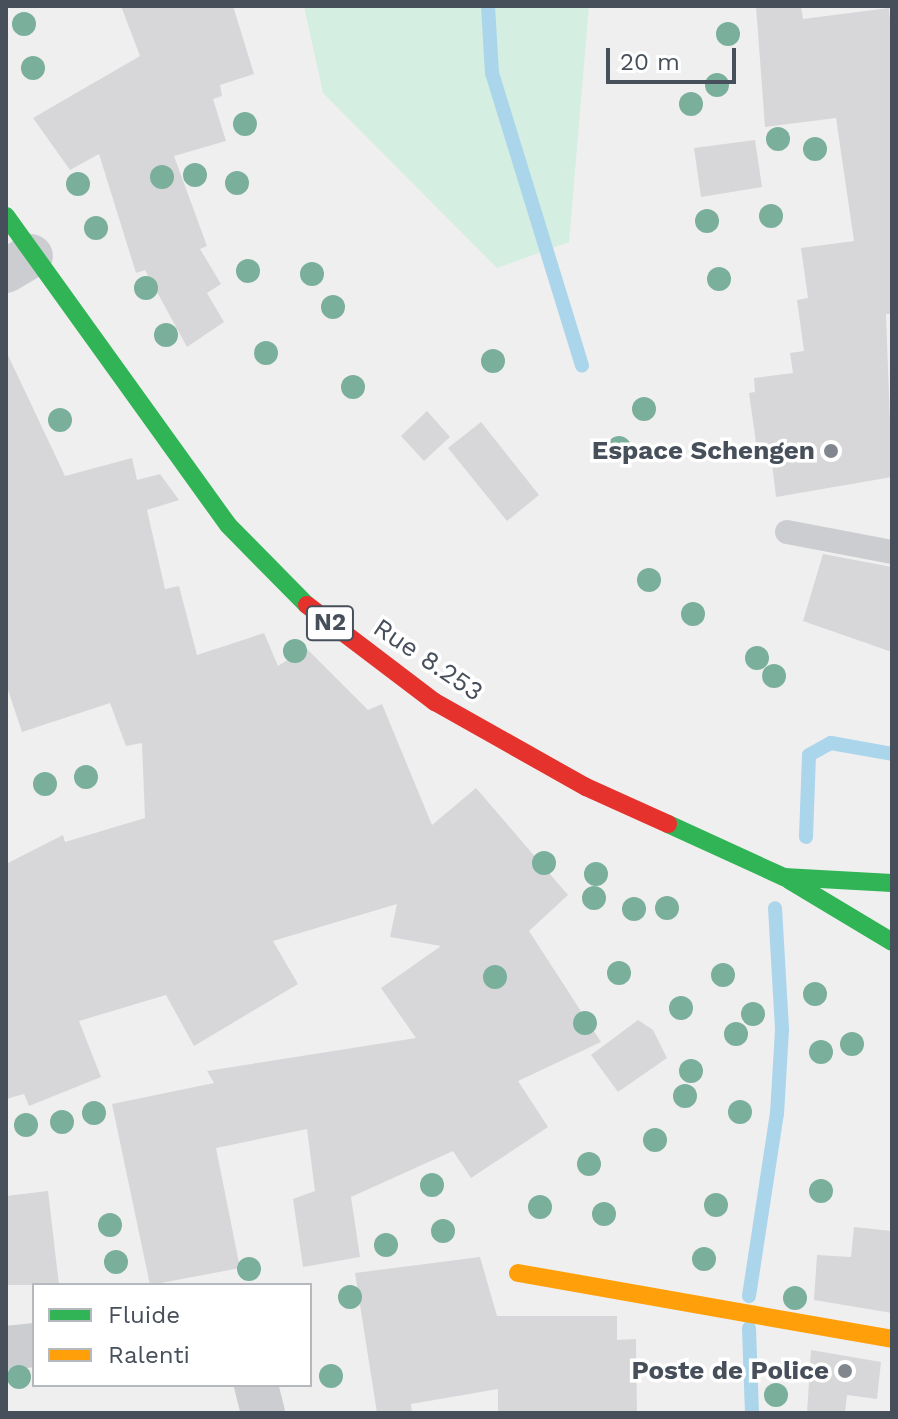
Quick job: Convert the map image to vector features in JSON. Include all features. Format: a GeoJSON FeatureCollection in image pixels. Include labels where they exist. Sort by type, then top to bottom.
{"type":"FeatureCollection","features":[{"type":"Feature","properties":{"kind":"main road","name":"Rue 8.253"},"geometry":{"type":"LineString","coordinates":[[6,216],[19,263],[228,525],[314,612],[435,702],[586,787],[784,877],[892,883]]}},
{"type":"Feature","properties":{"kind":"main road","name":"N2"},"geometry":{"type":"LineString","coordinates":[[784,877],[892,942]]}},
{"type":"Feature","properties":{"kind":"main road"},"geometry":{"type":"LineString","coordinates":[[518,1273],[892,1339]]}},
{"type":"Feature","properties":{"kind":"street"},"geometry":{"type":"LineString","coordinates":[[6,1348],[32,1345]]}},
{"type":"Feature","properties":{"kind":"street"},"geometry":{"type":"LineString","coordinates":[[256,1387],[263,1413]]}},
{"type":"Feature","properties":{"kind":"lane"},"geometry":{"type":"LineString","coordinates":[[787,532],[892,552]]}},
{"type":"Feature","properties":{"kind":"green space"},"geometry":{"type":"Polygon","coordinates":[[[304,6],[589,6],[569,242],[497,268],[323,93],[304,6]]]}},
{"type":"Feature","properties":{"kind":"building"},"geometry":{"type":"Polygon","coordinates":[[[121,6],[233,6],[254,74],[220,85],[222,96],[213,99],[226,141],[174,156],[207,246],[200,249],[221,284],[207,293],[224,322],[187,347],[145,270],[136,273],[99,154],[70,170],[33,118],[140,56],[121,6]]]}},
{"type":"Feature","properties":{"kind":"building"},"geometry":{"type":"Polygon","coordinates":[[[756,6],[801,6],[803,19],[889,8],[892,44],[892,314],[886,314],[892,477],[776,497],[771,455],[758,457],[749,393],[755,392],[754,378],[793,373],[790,353],[804,351],[797,300],[808,298],[801,248],[854,241],[836,118],[765,127],[756,6]]]}},
{"type":"Feature","properties":{"kind":"building"},"geometry":{"type":"Polygon","coordinates":[[[755,140],[762,187],[701,197],[694,148],[755,140]]]}},
{"type":"Feature","properties":{"kind":"building"},"geometry":{"type":"Polygon","coordinates":[[[6,351],[65,476],[132,458],[137,480],[160,474],[179,500],[147,510],[165,589],[179,586],[197,655],[264,633],[278,666],[306,648],[368,710],[382,704],[432,825],[476,788],[568,895],[529,931],[601,1042],[518,1081],[548,1127],[471,1178],[453,1151],[351,1197],[360,1257],[303,1267],[293,1199],[315,1191],[307,1129],[216,1148],[240,1268],[150,1283],[112,1104],[214,1083],[207,1071],[416,1038],[381,988],[441,946],[390,937],[397,904],[273,941],[298,984],[194,1046],[166,995],[79,1021],[101,1077],[29,1106],[24,1094],[6,1099],[6,864],[63,835],[65,842],[145,818],[142,743],[126,746],[110,703],[22,732],[6,684],[6,351]]]}},
{"type":"Feature","properties":{"kind":"building"},"geometry":{"type":"Polygon","coordinates":[[[427,411],[450,437],[424,461],[401,436],[427,411]]]}},
{"type":"Feature","properties":{"kind":"building"},"geometry":{"type":"Polygon","coordinates":[[[481,422],[539,495],[507,521],[448,448],[481,422]]]}},
{"type":"Feature","properties":{"kind":"building"},"geometry":{"type":"Polygon","coordinates":[[[823,554],[892,567],[892,652],[803,621],[823,554]]]}},
{"type":"Feature","properties":{"kind":"building"},"geometry":{"type":"Polygon","coordinates":[[[638,1020],[653,1030],[667,1058],[618,1092],[591,1055],[638,1020]]]}},
{"type":"Feature","properties":{"kind":"building"},"geometry":{"type":"Polygon","coordinates":[[[48,1191],[59,1283],[6,1285],[6,1196],[48,1191]]]}},
{"type":"Feature","properties":{"kind":"building"},"geometry":{"type":"Polygon","coordinates":[[[854,1227],[892,1231],[892,1313],[814,1300],[817,1255],[851,1257],[854,1227]]]}},
{"type":"Feature","properties":{"kind":"building"},"geometry":{"type":"Polygon","coordinates":[[[480,1257],[497,1316],[617,1316],[617,1340],[636,1339],[637,1413],[498,1413],[498,1389],[411,1404],[412,1413],[377,1413],[355,1273],[480,1257]]]}},
{"type":"Feature","properties":{"kind":"building","name":"Poste de Police"},"geometry":{"type":"Polygon","coordinates":[[[811,1350],[881,1362],[877,1399],[847,1395],[845,1413],[807,1413],[811,1350]]]}},
{"type":"Feature","properties":{"kind":"waterway"},"geometry":{"type":"LineString","coordinates":[[488,6],[492,73],[582,365]]}},
{"type":"Feature","properties":{"kind":"waterway"},"geometry":{"type":"LineString","coordinates":[[806,837],[809,755],[831,743],[892,754]]}},
{"type":"Feature","properties":{"kind":"waterway"},"geometry":{"type":"LineString","coordinates":[[749,1296],[777,1114],[782,1029],[775,908]]}},
{"type":"Feature","properties":{"kind":"waterway"},"geometry":{"type":"LineString","coordinates":[[749,1328],[752,1413]]}},
{"type":"Feature","properties":{"kind":"traffic: fast"},"geometry":{"type":"LineString","coordinates":[[6,216],[228,525],[307,605]]}},
{"type":"Feature","properties":{"kind":"traffic: fast"},"geometry":{"type":"LineString","coordinates":[[668,824],[784,877],[892,883]]}},
{"type":"Feature","properties":{"kind":"traffic: fast"},"geometry":{"type":"LineString","coordinates":[[789,880],[892,942]]}},
{"type":"Feature","properties":{"kind":"traffic: slow"},"geometry":{"type":"LineString","coordinates":[[518,1273],[892,1339]]}},
{"type":"Feature","properties":{"kind":"traffic: jam"},"geometry":{"type":"LineString","coordinates":[[307,605],[435,702],[586,787],[668,824]]}},
{"type":"Feature","properties":{"kind":"place","name":"Espace Schengen"},"geometry":{"type":"Point","coordinates":[831,451]}},
{"type":"Feature","properties":{"kind":"place","name":"Poste de Police"},"geometry":{"type":"Point","coordinates":[845,1371]}}]}
